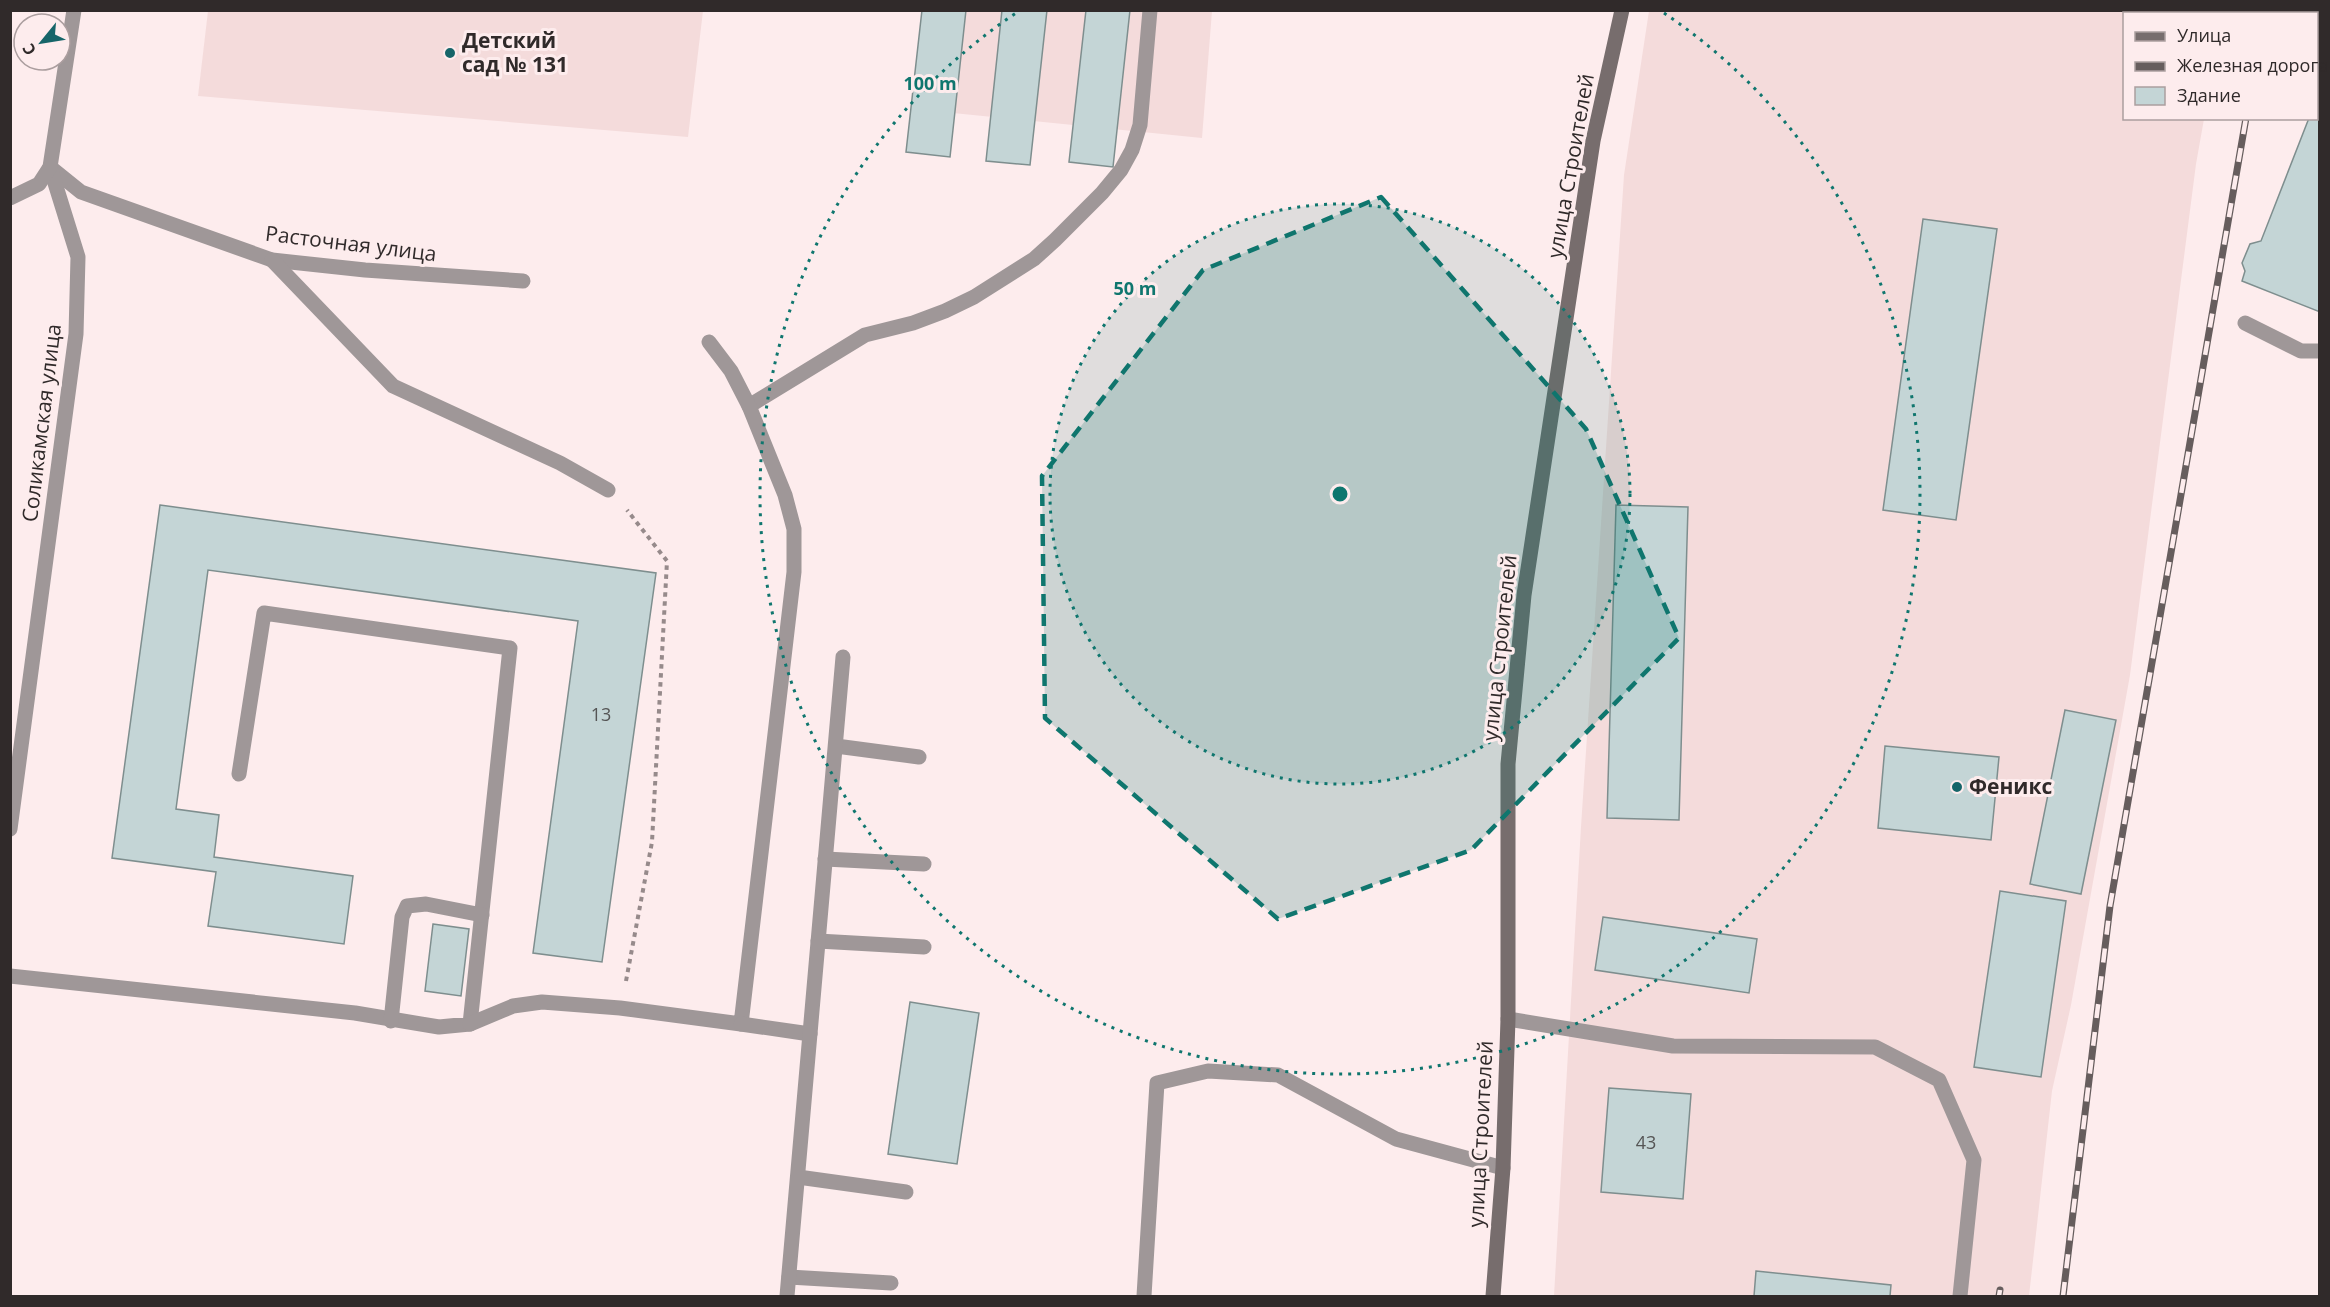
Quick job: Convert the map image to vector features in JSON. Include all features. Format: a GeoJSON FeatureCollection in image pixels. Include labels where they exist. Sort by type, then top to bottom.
{"type":"FeatureCollection","features":[{"type":"Feature","properties":{"kind":"street","name":"Соликамская улица"},"geometry":{"type":"LineString","coordinates":[[10,829],[76,334],[78,257],[50,167],[74,10]]}},
{"type":"Feature","properties":{"kind":"street"},"geometry":{"type":"LineString","coordinates":[[749,406],[865,335],[913,323],[974,297],[1034,259],[1063,232],[1102,193],[1121,170],[1132,150],[1140,125],[1150,10]]}},
{"type":"Feature","properties":{"kind":"street","name":"улица Строителей"},"geometry":{"type":"LineString","coordinates":[[1493,1296],[1503,1168],[1508,1019],[1508,764],[1524,595],[1593,141],[1622,10]]}},
{"type":"Feature","properties":{"kind":"street"},"geometry":{"type":"LineString","coordinates":[[13,197],[39,184],[50,167]]}},
{"type":"Feature","properties":{"kind":"street","name":"Расточная улица"},"geometry":{"type":"LineString","coordinates":[[50,167],[81,192],[272,260],[364,270],[523,281]]}},
{"type":"Feature","properties":{"kind":"street"},"geometry":{"type":"LineString","coordinates":[[272,260],[393,386],[560,463],[608,490]]}},
{"type":"Feature","properties":{"kind":"street"},"geometry":{"type":"LineString","coordinates":[[2245,323],[2301,351],[2319,351]]}},
{"type":"Feature","properties":{"kind":"street"},"geometry":{"type":"LineString","coordinates":[[709,342],[732,371],[749,406],[785,495],[794,529],[794,572],[741,1024]]}},
{"type":"Feature","properties":{"kind":"street"},"geometry":{"type":"LineString","coordinates":[[239,774],[264,613],[510,648],[470,1024]]}},
{"type":"Feature","properties":{"kind":"street"},"geometry":{"type":"LineString","coordinates":[[788,1296],[843,657]]}},
{"type":"Feature","properties":{"kind":"street"},"geometry":{"type":"LineString","coordinates":[[836,746],[919,757]]}},
{"type":"Feature","properties":{"kind":"street"},"geometry":{"type":"LineString","coordinates":[[825,859],[924,864]]}},
{"type":"Feature","properties":{"kind":"street"},"geometry":{"type":"LineString","coordinates":[[391,1021],[402,917],[408,906],[426,904],[482,915]]}},
{"type":"Feature","properties":{"kind":"street"},"geometry":{"type":"LineString","coordinates":[[818,941],[924,947]]}},
{"type":"Feature","properties":{"kind":"street"},"geometry":{"type":"LineString","coordinates":[[10,976],[355,1013],[391,1021],[438,1027],[470,1024],[513,1006],[542,1002],[621,1008],[810,1034]]}},
{"type":"Feature","properties":{"kind":"street"},"geometry":{"type":"LineString","coordinates":[[1508,1019],[1673,1046],[1875,1047],[1939,1080],[1974,1160],[1960,1296]]}},
{"type":"Feature","properties":{"kind":"street"},"geometry":{"type":"LineString","coordinates":[[1144,1296],[1157,1083],[1208,1071],[1278,1075],[1396,1139],[1503,1168]]}},
{"type":"Feature","properties":{"kind":"street"},"geometry":{"type":"LineString","coordinates":[[798,1177],[906,1192]]}},
{"type":"Feature","properties":{"kind":"street"},"geometry":{"type":"LineString","coordinates":[[789,1277],[891,1283]]}},
{"type":"Feature","properties":{"kind":"path"},"geometry":{"type":"LineString","coordinates":[[608,490],[637,519],[667,561],[652,842],[621,1008]]}},
{"type":"Feature","properties":{"kind":"highlighted area"},"geometry":{"type":"Polygon","coordinates":[[[1381,197],[1586,429],[1679,638],[1471,850],[1278,919],[1045,718],[1042,476],[1203,270],[1381,197]]]}},
{"type":"Feature","properties":{"kind":"shaded area","name":"Детский сад № 131"},"geometry":{"type":"Polygon","coordinates":[[[208,11],[703,11],[688,137],[198,96],[208,11]]]}},
{"type":"Feature","properties":{"kind":"shaded area"},"geometry":{"type":"Polygon","coordinates":[[[941,11],[1212,11],[1202,138],[933,111],[941,11]]]}},
{"type":"Feature","properties":{"kind":"shaded area"},"geometry":{"type":"Polygon","coordinates":[[[1649,11],[2223,11],[2123,12],[2123,120],[2204,120],[2196,164],[2130,675],[2071,1005],[2052,1091],[2029,1296],[1554,1296],[1581,827],[1624,175],[1649,11]]]}},
{"type":"Feature","properties":{"kind":"building"},"geometry":{"type":"Polygon","coordinates":[[[922,10],[966,10],[950,157],[906,152],[922,10]]]}},
{"type":"Feature","properties":{"kind":"building"},"geometry":{"type":"Polygon","coordinates":[[[1002,10],[1047,10],[1030,165],[986,161],[1002,10]]]}},
{"type":"Feature","properties":{"kind":"building"},"geometry":{"type":"Polygon","coordinates":[[[1086,10],[1130,10],[1113,167],[1069,162],[1086,10]]]}},
{"type":"Feature","properties":{"kind":"building"},"geometry":{"type":"Polygon","coordinates":[[[2320,91],[2320,312],[2242,281],[2245,271],[2242,263],[2250,244],[2261,241],[2308,120],[2318,120],[2320,91]]]}},
{"type":"Feature","properties":{"kind":"building"},"geometry":{"type":"Polygon","coordinates":[[[1923,219],[1997,229],[1956,520],[1883,510],[1923,219]]]}},
{"type":"Feature","properties":{"kind":"building"},"geometry":{"type":"Polygon","coordinates":[[[160,505],[656,573],[602,962],[533,953],[578,621],[208,570],[176,809],[219,815],[214,857],[353,876],[344,944],[208,926],[216,872],[112,858],[160,505]]]}},
{"type":"Feature","properties":{"kind":"building"},"geometry":{"type":"Polygon","coordinates":[[[1616,505],[1688,507],[1679,820],[1607,818],[1616,505]]]}},
{"type":"Feature","properties":{"kind":"building"},"geometry":{"type":"Polygon","coordinates":[[[2065,710],[2116,720],[2081,894],[2030,884],[2065,710]]]}},
{"type":"Feature","properties":{"kind":"building"},"geometry":{"type":"Polygon","coordinates":[[[1885,746],[1999,757],[1991,840],[1878,828],[1885,746]]]}},
{"type":"Feature","properties":{"kind":"building"},"geometry":{"type":"Polygon","coordinates":[[[2000,891],[2066,901],[2041,1077],[1974,1067],[2000,891]]]}},
{"type":"Feature","properties":{"kind":"building"},"geometry":{"type":"Polygon","coordinates":[[[1603,917],[1757,939],[1749,993],[1595,970],[1603,917]]]}},
{"type":"Feature","properties":{"kind":"building"},"geometry":{"type":"Polygon","coordinates":[[[433,924],[469,929],[461,996],[425,991],[433,924]]]}},
{"type":"Feature","properties":{"kind":"building"},"geometry":{"type":"Polygon","coordinates":[[[910,1002],[979,1013],[957,1164],[888,1154],[910,1002]]]}},
{"type":"Feature","properties":{"kind":"building"},"geometry":{"type":"Polygon","coordinates":[[[1609,1088],[1691,1094],[1683,1199],[1601,1192],[1609,1088]]]}},
{"type":"Feature","properties":{"kind":"building"},"geometry":{"type":"Polygon","coordinates":[[[1756,1271],[1891,1285],[1890,1296],[1754,1296],[1756,1271]]]}},
{"type":"Feature","properties":{"kind":"railway"},"geometry":{"type":"LineString","coordinates":[[2063,1296],[2110,906],[2246,120]]}},
{"type":"Feature","properties":{"kind":"railway"},"geometry":{"type":"LineString","coordinates":[[1999,1296],[2000,1290]]}},
{"type":"Feature","properties":{"kind":"place","name":"Детский сад № 131"},"geometry":{"type":"Point","coordinates":[450,53]}},
{"type":"Feature","properties":{"kind":"place","name":"Феникс"},"geometry":{"type":"Point","coordinates":[1957,787]}}]}
